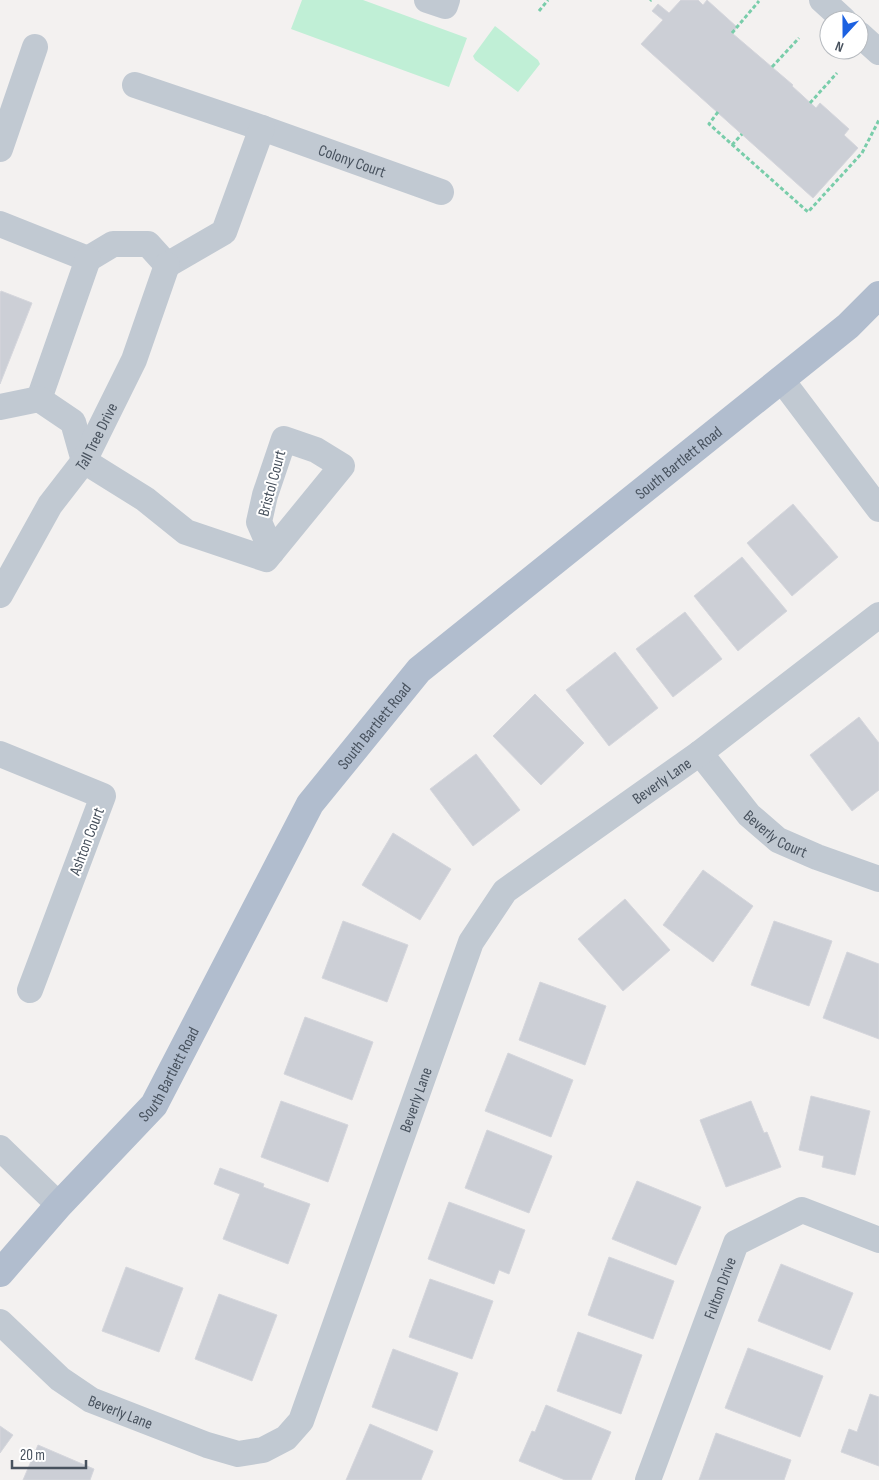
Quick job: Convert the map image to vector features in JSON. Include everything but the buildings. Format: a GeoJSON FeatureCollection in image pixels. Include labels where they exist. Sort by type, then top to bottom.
{"type":"FeatureCollection","features":[{"type":"Feature","properties":{"kind":"main road","name":"South Bartlett Road"},"geometry":{"type":"LineString","coordinates":[[0,1273],[59,1206],[154,1105],[310,804],[418,670],[848,326],[879,295]]}},
{"type":"Feature","properties":{"kind":"street"},"geometry":{"type":"LineString","coordinates":[[427,0],[445,6],[447,0]]}},
{"type":"Feature","properties":{"kind":"street"},"geometry":{"type":"LineString","coordinates":[[822,0],[833,10]]}},
{"type":"Feature","properties":{"kind":"street"},"geometry":{"type":"LineString","coordinates":[[869,43],[879,52]]}},
{"type":"Feature","properties":{"kind":"street"},"geometry":{"type":"LineString","coordinates":[[0,149],[35,47]]}},
{"type":"Feature","properties":{"kind":"street","name":"Colony Court"},"geometry":{"type":"LineString","coordinates":[[135,85],[441,192]]}},
{"type":"Feature","properties":{"kind":"street"},"geometry":{"type":"LineString","coordinates":[[39,399],[88,260],[113,244],[148,244],[166,265],[224,232],[262,128]]}},
{"type":"Feature","properties":{"kind":"street"},"geometry":{"type":"LineString","coordinates":[[0,224],[88,260]]}},
{"type":"Feature","properties":{"kind":"street","name":"Tall Tree Drive"},"geometry":{"type":"LineString","coordinates":[[0,595],[50,505],[84,461],[134,360],[166,265]]}},
{"type":"Feature","properties":{"kind":"street"},"geometry":{"type":"LineString","coordinates":[[781,379],[879,509]]}},
{"type":"Feature","properties":{"kind":"street"},"geometry":{"type":"LineString","coordinates":[[0,407],[39,399],[73,422],[84,461],[145,499],[186,532],[266,560],[272,552]]}},
{"type":"Feature","properties":{"kind":"street","name":"Beverly Lane"},"geometry":{"type":"LineString","coordinates":[[0,1322],[60,1379],[91,1400],[207,1445],[238,1454],[263,1450],[286,1438],[301,1421],[471,942],[505,891],[700,753],[879,615]]}},
{"type":"Feature","properties":{"kind":"street","name":"Beverly Court"},"geometry":{"type":"LineString","coordinates":[[700,753],[749,815],[778,840],[817,857],[879,879]]}},
{"type":"Feature","properties":{"kind":"street","name":"Ashton Court"},"geometry":{"type":"LineString","coordinates":[[0,754],[103,796],[30,990]]}},
{"type":"Feature","properties":{"kind":"street"},"geometry":{"type":"LineString","coordinates":[[0,1148],[59,1206]]}},
{"type":"Feature","properties":{"kind":"street","name":"Fulton Drive"},"geometry":{"type":"LineString","coordinates":[[648,1480],[736,1243],[802,1210],[879,1240]]}},
{"type":"Feature","properties":{"kind":"path"},"geometry":{"type":"LineString","coordinates":[[539,12],[548,0]]}},
{"type":"Feature","properties":{"kind":"path"},"geometry":{"type":"LineString","coordinates":[[732,33],[759,1]]}},
{"type":"Feature","properties":{"kind":"path"},"geometry":{"type":"LineString","coordinates":[[772,66],[799,38]]}},
{"type":"Feature","properties":{"kind":"path"},"geometry":{"type":"LineString","coordinates":[[810,103],[837,72]]}},
{"type":"Feature","properties":{"kind":"path"},"geometry":{"type":"LineString","coordinates":[[718,112],[709,124],[808,212],[862,153],[879,120]]}},
{"type":"Feature","properties":{"kind":"path"},"geometry":{"type":"LineString","coordinates":[[732,144],[742,134]]}},
{"type":"Feature","properties":{"kind":"green space"},"geometry":{"type":"Polygon","coordinates":[[[302,0],[363,0],[467,38],[449,87],[291,29],[302,0]]]}},
{"type":"Feature","properties":{"kind":"green space"},"geometry":{"type":"Polygon","coordinates":[[[495,26],[538,60],[540,64],[518,92],[475,60],[473,56],[495,26]]]}}]}
